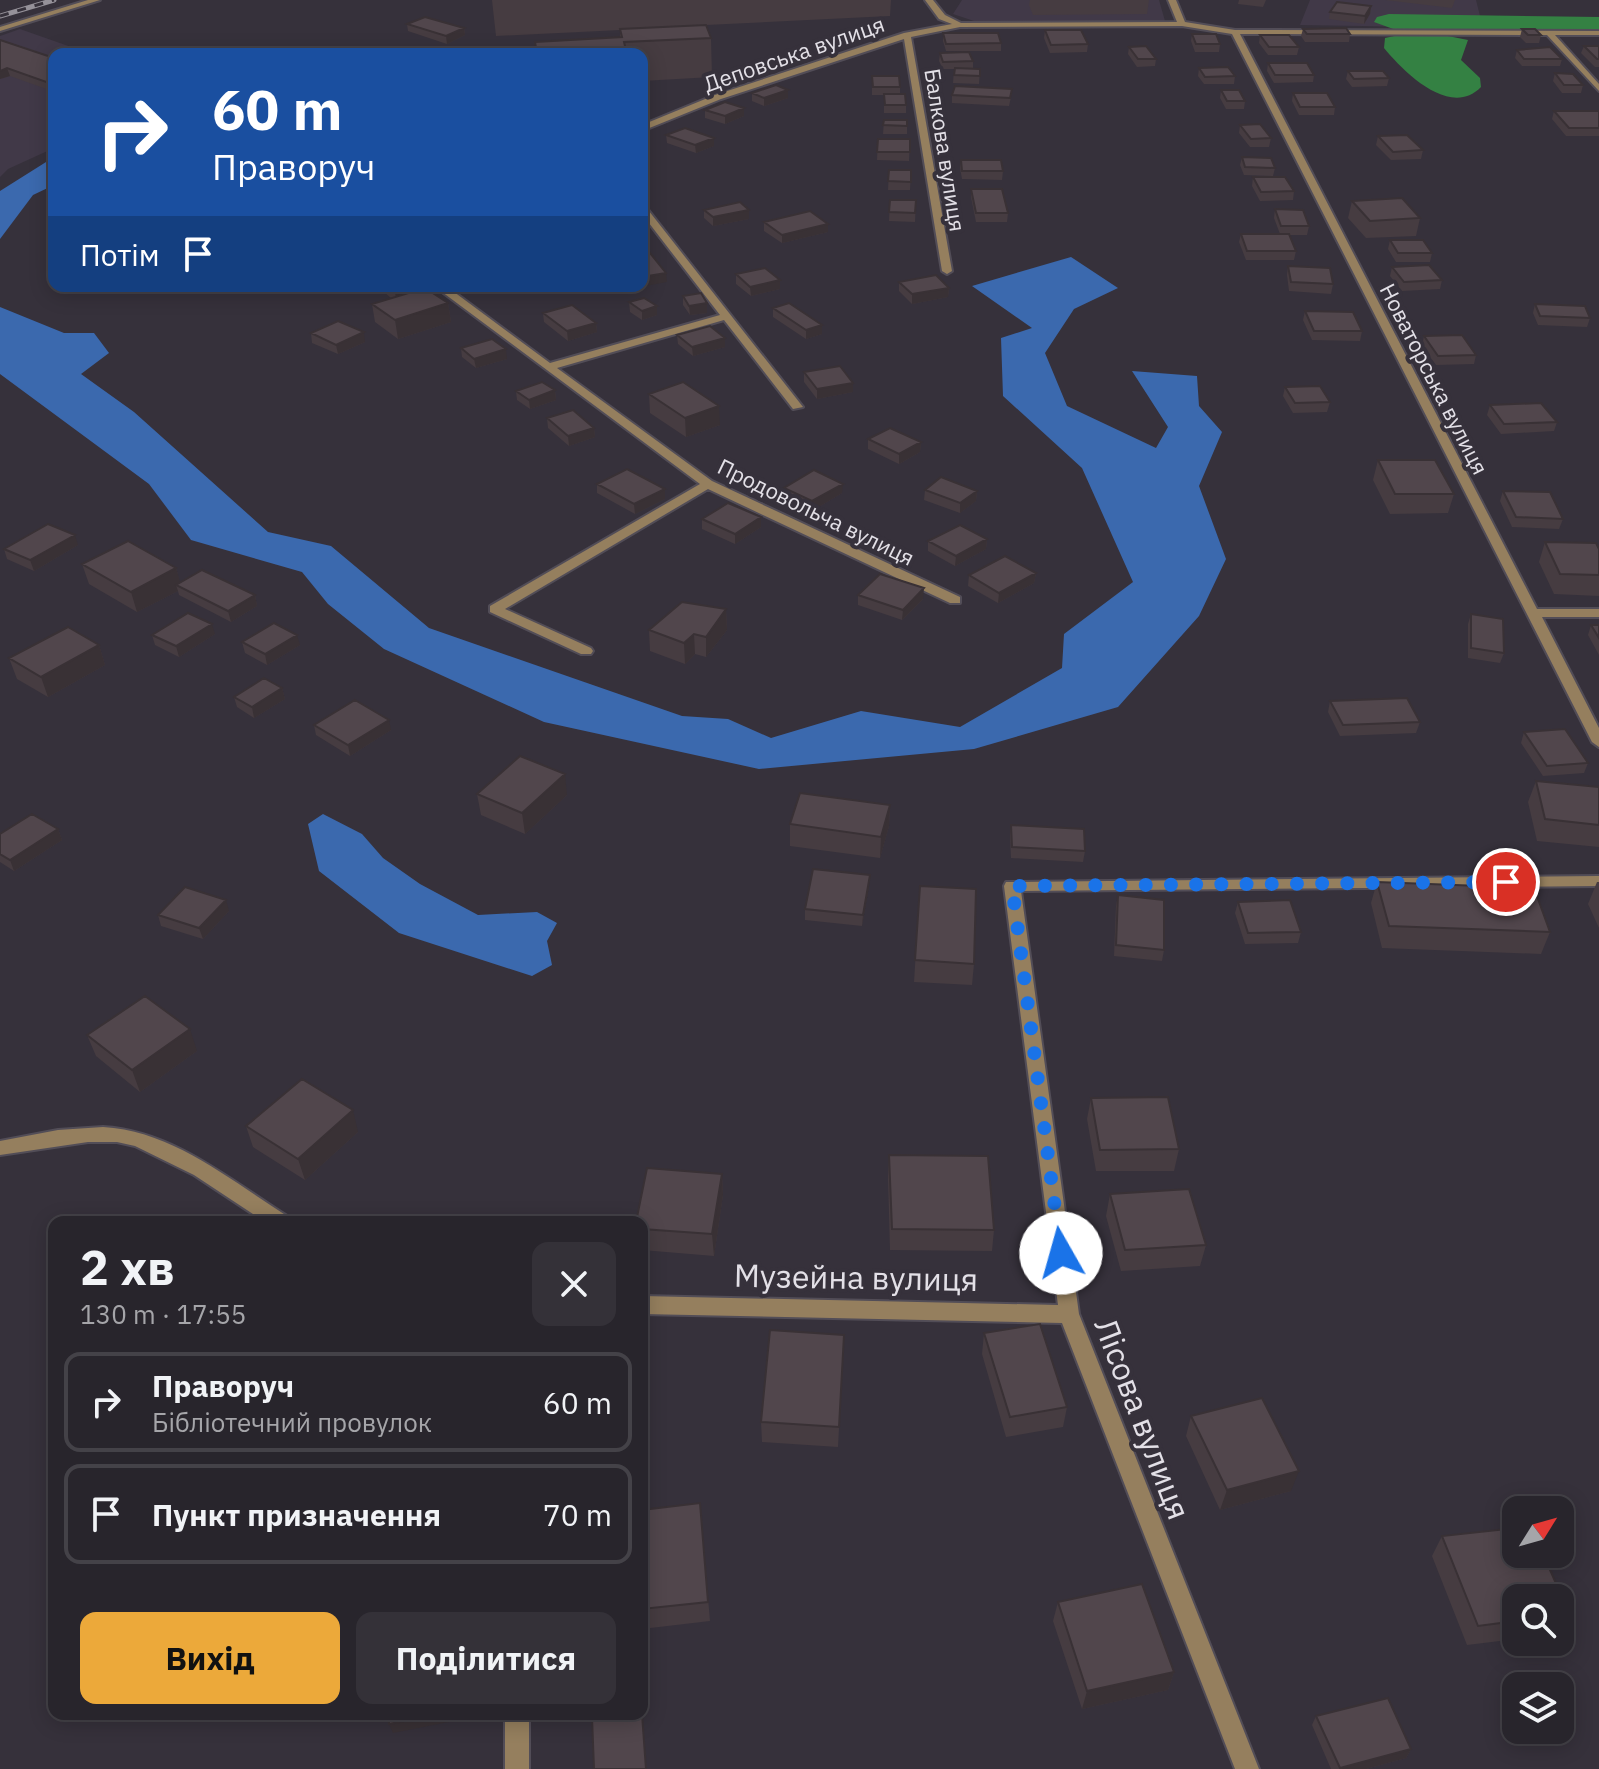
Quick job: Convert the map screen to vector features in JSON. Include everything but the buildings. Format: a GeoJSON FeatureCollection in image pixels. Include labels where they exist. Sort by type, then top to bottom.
{"type":"FeatureCollection","features":[{"type":"Feature","properties":{"kind":"street"},"geometry":{"type":"LineString","coordinates":[[0,29],[96,0]]}},
{"type":"Feature","properties":{"kind":"street"},"geometry":{"type":"LineString","coordinates":[[929,0],[942,17],[960,25]]}},
{"type":"Feature","properties":{"kind":"street"},"geometry":{"type":"LineString","coordinates":[[1172,0],[1182,24]]}},
{"type":"Feature","properties":{"kind":"street","name":"Деповська вулиця"},"geometry":{"type":"LineString","coordinates":[[648,126],[718,97],[907,35],[960,25],[1182,24],[1235,32],[1599,33]]}},
{"type":"Feature","properties":{"kind":"street","name":"Новаторська вулиця"},"geometry":{"type":"LineString","coordinates":[[1235,32],[1599,742]]}},
{"type":"Feature","properties":{"kind":"street"},"geometry":{"type":"LineString","coordinates":[[1548,32],[1599,89]]}},
{"type":"Feature","properties":{"kind":"street","name":"Балкова вулиця"},"geometry":{"type":"LineString","coordinates":[[907,35],[947,271]]}},
{"type":"Feature","properties":{"kind":"street"},"geometry":{"type":"LineString","coordinates":[[648,216],[797,407]]}},
{"type":"Feature","properties":{"kind":"street","name":"Продовольча вулиця"},"geometry":{"type":"LineString","coordinates":[[447,292],[708,484],[955,600]]}},
{"type":"Feature","properties":{"kind":"street"},"geometry":{"type":"LineString","coordinates":[[547,367],[728,316]]}},
{"type":"Feature","properties":{"kind":"street"},"geometry":{"type":"LineString","coordinates":[[586,651],[495,609],[708,484]]}},
{"type":"Feature","properties":{"kind":"street"},"geometry":{"type":"LineString","coordinates":[[1531,613],[1599,613]]}},
{"type":"Feature","properties":{"kind":"street","name":"Лісова вулиця"},"geometry":{"type":"LineString","coordinates":[[1247,1769],[1069,1314],[1012,886],[1599,881]]}},
{"type":"Feature","properties":{"kind":"street"},"geometry":{"type":"LineString","coordinates":[[0,1148],[79,1136],[118,1135],[157,1146],[270,1216]]}},
{"type":"Feature","properties":{"kind":"street","name":"Музейна вулиця"},"geometry":{"type":"LineString","coordinates":[[648,1305],[1069,1314]]}},
{"type":"Feature","properties":{"kind":"street"},"geometry":{"type":"LineString","coordinates":[[517,1720],[517,1769]]}},
{"type":"Feature","properties":{"kind":"shaded area"},"geometry":{"type":"Polygon","coordinates":[[[962,0],[1159,0],[1165,21],[977,22],[953,14],[962,0]]]}},
{"type":"Feature","properties":{"kind":"shaded area"},"geometry":{"type":"Polygon","coordinates":[[[1310,0],[1476,0],[1483,28],[1300,25],[1310,0]]]}},
{"type":"Feature","properties":{"kind":"shaded area"},"geometry":{"type":"Polygon","coordinates":[[[20,29],[74,48],[48,48],[48,151],[8,169],[0,177],[0,36],[20,29]]]}},
{"type":"Feature","properties":{"kind":"green space"},"geometry":{"type":"Polygon","coordinates":[[[1389,14],[1599,17],[1599,31],[1396,30],[1374,22],[1377,17],[1389,14]]]}},
{"type":"Feature","properties":{"kind":"green space"},"geometry":{"type":"Polygon","coordinates":[[[1404,34],[1438,34],[1468,40],[1461,60],[1480,78],[1481,87],[1469,95],[1455,98],[1428,88],[1384,48],[1385,38],[1404,34]]]}},
{"type":"Feature","properties":{"kind":"water"},"geometry":{"type":"Polygon","coordinates":[[[48,161],[48,188],[33,195],[0,239],[0,191],[48,161]]]}},
{"type":"Feature","properties":{"kind":"water"},"geometry":{"type":"Polygon","coordinates":[[[1071,257],[1118,288],[1074,309],[1045,353],[1067,406],[1156,448],[1168,427],[1132,371],[1197,376],[1199,406],[1222,432],[1199,486],[1226,559],[1199,616],[1118,707],[974,749],[759,769],[544,722],[384,649],[328,604],[302,572],[191,540],[149,484],[0,374],[0,307],[64,333],[94,333],[109,353],[81,374],[134,412],[268,532],[331,546],[429,628],[682,716],[728,719],[771,738],[861,711],[960,727],[1062,668],[1064,634],[1133,582],[1082,468],[1003,396],[1001,338],[1032,328],[972,286],[1071,257]]]}},
{"type":"Feature","properties":{"kind":"water"},"geometry":{"type":"Polygon","coordinates":[[[323,814],[362,834],[383,858],[420,884],[478,915],[537,912],[557,923],[547,941],[552,965],[532,976],[399,933],[319,871],[308,824],[323,814]]]}},
{"type":"Feature","properties":{"kind":"railway"},"geometry":{"type":"LineString","coordinates":[[0,16],[54,0]]}},
{"type":"Feature","properties":{"kind":"route"},"geometry":{"type":"LineString","coordinates":[[1061,1253],[1012,886],[1506,882]]}}]}
